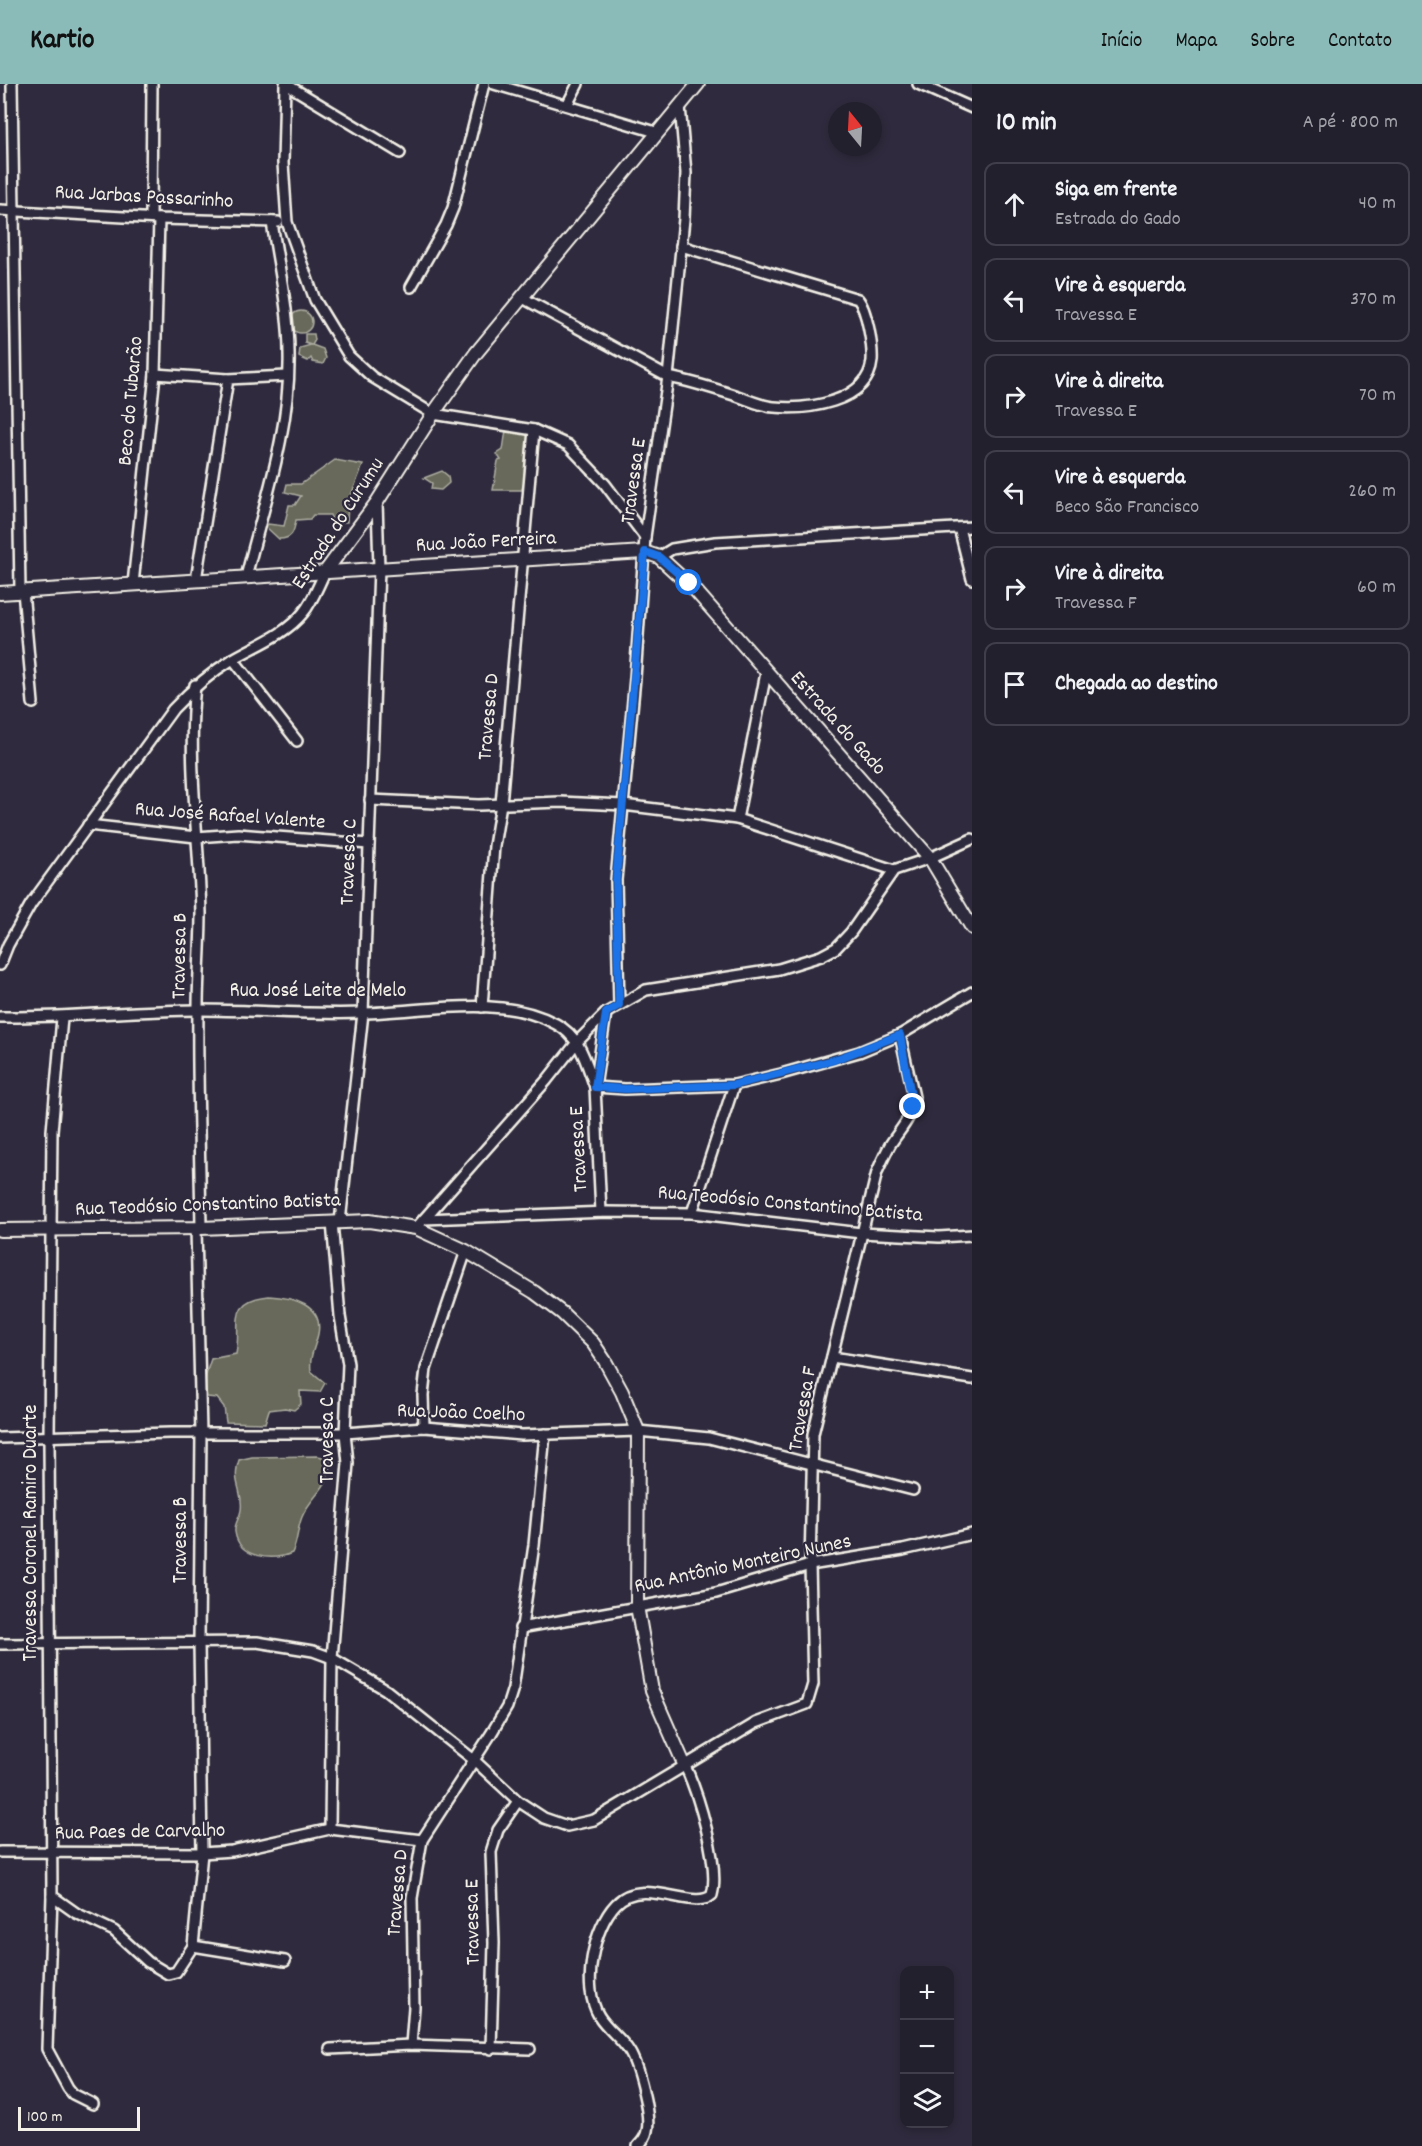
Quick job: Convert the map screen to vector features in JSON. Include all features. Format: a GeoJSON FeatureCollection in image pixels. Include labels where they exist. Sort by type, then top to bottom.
{"type":"FeatureCollection","features":[{"type":"Feature","properties":{"kind":"street"},"geometry":{"type":"LineString","coordinates":[[12,84],[22,591],[33,703]]}},
{"type":"Feature","properties":{"kind":"street","name":"Beco do Tubarão"},"geometry":{"type":"LineString","coordinates":[[133,584],[155,374],[152,84]]}},
{"type":"Feature","properties":{"kind":"street"},"geometry":{"type":"LineString","coordinates":[[400,153],[286,84],[283,163],[286,222],[315,300],[349,356],[372,377],[433,414],[534,430],[568,445],[579,454],[645,537]]}},
{"type":"Feature","properties":{"kind":"street"},"geometry":{"type":"LineString","coordinates":[[411,287],[453,208],[484,84]]}},
{"type":"Feature","properties":{"kind":"street"},"geometry":{"type":"LineString","coordinates":[[494,84],[656,132]]}},
{"type":"Feature","properties":{"kind":"street"},"geometry":{"type":"LineString","coordinates":[[567,105],[578,84]]}},
{"type":"Feature","properties":{"kind":"street","name":"Estrada do Curumu"},"geometry":{"type":"LineString","coordinates":[[0,965],[21,921],[159,727],[195,685],[233,659],[272,639],[297,619],[311,600],[325,572],[377,502],[433,414],[521,297],[698,84]]}},
{"type":"Feature","properties":{"kind":"street"},"geometry":{"type":"LineString","coordinates":[[918,84],[972,108]]}},
{"type":"Feature","properties":{"kind":"street","name":"Travessa E"},"geometry":{"type":"LineString","coordinates":[[619,1005],[616,880],[645,537],[668,377],[681,246],[686,173],[680,106]]}},
{"type":"Feature","properties":{"kind":"street","name":"Rua Jarbas Passarinho"},"geometry":{"type":"LineString","coordinates":[[0,210],[286,222]]}},
{"type":"Feature","properties":{"kind":"street"},"geometry":{"type":"LineString","coordinates":[[246,577],[274,465],[287,395],[290,354],[272,222]]}},
{"type":"Feature","properties":{"kind":"street"},"geometry":{"type":"LineString","coordinates":[[521,297],[668,377],[773,407],[838,401],[864,380],[872,363],[865,307],[858,299],[681,246]]}},
{"type":"Feature","properties":{"kind":"street"},"geometry":{"type":"LineString","coordinates":[[155,374],[228,379],[287,376]]}},
{"type":"Feature","properties":{"kind":"street"},"geometry":{"type":"LineString","coordinates":[[196,580],[228,379]]}},
{"type":"Feature","properties":{"kind":"street","name":"Travessa D"},"geometry":{"type":"LineString","coordinates":[[482,1007],[494,846],[501,804],[534,430]]}},
{"type":"Feature","properties":{"kind":"street","name":"Travessa C"},"geometry":{"type":"LineString","coordinates":[[330,1829],[332,1658],[348,1489],[345,1433],[348,1364],[340,1316],[336,1222],[363,1014],[379,568],[377,502]]}},
{"type":"Feature","properties":{"kind":"street"},"geometry":{"type":"LineString","coordinates":[[659,557],[678,548],[715,542],[972,527]]}},
{"type":"Feature","properties":{"kind":"street"},"geometry":{"type":"LineString","coordinates":[[959,528],[972,579]]}},
{"type":"Feature","properties":{"kind":"street","name":"Rua João Ferreira"},"geometry":{"type":"LineString","coordinates":[[0,593],[645,552],[659,557]]}},
{"type":"Feature","properties":{"kind":"street","name":"Estrada do Gado"},"geometry":{"type":"LineString","coordinates":[[659,557],[695,590],[930,858],[972,928]]}},
{"type":"Feature","properties":{"kind":"street"},"geometry":{"type":"LineString","coordinates":[[233,659],[297,741]]}},
{"type":"Feature","properties":{"kind":"street"},"geometry":{"type":"LineString","coordinates":[[737,819],[766,673]]}},
{"type":"Feature","properties":{"kind":"street","name":"Travessa B"},"geometry":{"type":"LineString","coordinates":[[193,1946],[202,1853],[199,1641],[201,1432],[198,1010],[201,912],[192,801],[194,751],[190,724],[195,685]]}},
{"type":"Feature","properties":{"kind":"street"},"geometry":{"type":"LineString","coordinates":[[370,800],[623,805],[737,819],[894,870],[930,858],[972,838]]}},
{"type":"Feature","properties":{"kind":"street","name":"Rua José Rafael Valente"},"geometry":{"type":"LineString","coordinates":[[88,825],[196,837],[238,834],[369,844]]}},
{"type":"Feature","properties":{"kind":"street"},"geometry":{"type":"LineString","coordinates":[[638,2146],[645,2137],[648,2125],[638,2075],[630,2052],[597,2015],[589,1984],[591,1962],[607,1916],[624,1898],[649,1892],[700,1900],[711,1895],[713,1879],[707,1833],[694,1785],[652,1691],[636,1606],[638,1431],[622,1392],[598,1351],[586,1336],[534,1292],[420,1224],[547,1080],[578,1041],[606,1013],[646,990],[779,969],[821,956],[836,948],[851,932],[894,870]]}},
{"type":"Feature","properties":{"kind":"street"},"geometry":{"type":"LineString","coordinates":[[578,1041],[595,1087],[625,1089],[734,1085],[834,1060],[900,1035],[972,992]]}},
{"type":"Feature","properties":{"kind":"street","name":"Rua José Leite de Melo"},"geometry":{"type":"LineString","coordinates":[[0,1017],[62,1018],[198,1010],[363,1014],[482,1007],[542,1017],[564,1028],[578,1041]]}},
{"type":"Feature","properties":{"kind":"street","name":"Travessa E"},"geometry":{"type":"LineString","coordinates":[[601,1212],[595,1087],[606,1013]]}},
{"type":"Feature","properties":{"kind":"street","name":"Travessa Coronel Ramiro Duarte"},"geometry":{"type":"LineString","coordinates":[[62,1018],[54,1085],[49,1437],[52,1896],[47,2049],[73,2094],[93,2104]]}},
{"type":"Feature","properties":{"kind":"street","name":"Travessa F"},"geometry":{"type":"LineString","coordinates":[[684,1764],[756,1723],[807,1704],[813,1684],[810,1565],[813,1434],[877,1172],[889,1146],[913,1107],[900,1035]]}},
{"type":"Feature","properties":{"kind":"street"},"geometry":{"type":"LineString","coordinates":[[692,1213],[734,1085]]}},
{"type":"Feature","properties":{"kind":"street","name":"Rua Teodósio Constantino Batista"},"geometry":{"type":"LineString","coordinates":[[0,1230],[199,1228],[369,1221],[420,1224],[601,1212],[692,1213],[861,1233],[939,1238],[972,1235]]}},
{"type":"Feature","properties":{"kind":"street"},"geometry":{"type":"LineString","coordinates":[[424,1427],[423,1395],[426,1369],[466,1251]]}},
{"type":"Feature","properties":{"kind":"street"},"geometry":{"type":"LineString","coordinates":[[832,1357],[972,1379]]}},
{"type":"Feature","properties":{"kind":"street","name":"Rua João Coelho"},"geometry":{"type":"LineString","coordinates":[[0,1438],[201,1432],[345,1433],[424,1427],[522,1435],[638,1431],[709,1438],[914,1490]]}},
{"type":"Feature","properties":{"kind":"street","name":"Travessa D"},"geometry":{"type":"LineString","coordinates":[[411,2044],[414,2007],[412,1898],[422,1840],[474,1760],[510,1697],[516,1672],[520,1628],[534,1545],[545,1434]]}},
{"type":"Feature","properties":{"kind":"street","name":"Rua Antônio Monteiro Nunes"},"geometry":{"type":"LineString","coordinates":[[520,1628],[716,1593],[810,1565],[903,1551],[972,1534]]}},
{"type":"Feature","properties":{"kind":"street"},"geometry":{"type":"LineString","coordinates":[[0,1644],[199,1641],[291,1646],[332,1658],[386,1690],[474,1760],[518,1801],[557,1824],[576,1826],[594,1820],[684,1764]]}},
{"type":"Feature","properties":{"kind":"street","name":"Travessa E"},"geometry":{"type":"LineString","coordinates":[[491,2049],[494,1943],[491,1852],[498,1830],[518,1801]]}},
{"type":"Feature","properties":{"kind":"street","name":"Rua Paes de Carvalho"},"geometry":{"type":"LineString","coordinates":[[0,1852],[202,1853],[232,1851],[330,1829],[422,1840]]}},
{"type":"Feature","properties":{"kind":"street"},"geometry":{"type":"LineString","coordinates":[[52,1896],[76,1913],[114,1931],[148,1962],[168,1974],[176,1972],[193,1946],[285,1961]]}},
{"type":"Feature","properties":{"kind":"street"},"geometry":{"type":"LineString","coordinates":[[330,2049],[411,2044],[530,2049]]}},
{"type":"Feature","properties":{"kind":"green space"},"geometry":{"type":"Polygon","coordinates":[[[301,311],[309,314],[312,322],[309,330],[301,333],[293,330],[290,322],[293,314],[301,311]]]}},
{"type":"Feature","properties":{"kind":"green space"},"geometry":{"type":"Polygon","coordinates":[[[305,334],[314,334],[315,340],[312,345],[323,349],[326,358],[323,364],[313,362],[311,358],[308,361],[299,357],[300,348],[311,345],[305,343],[305,334]]]}},
{"type":"Feature","properties":{"kind":"green space"},"geometry":{"type":"Polygon","coordinates":[[[506,430],[530,434],[524,474],[528,476],[527,484],[523,485],[522,490],[493,490],[498,461],[501,460],[497,454],[503,450],[506,430]]]}},
{"type":"Feature","properties":{"kind":"green space"},"geometry":{"type":"Polygon","coordinates":[[[335,460],[363,465],[348,503],[347,522],[333,522],[330,515],[313,515],[310,519],[296,520],[292,534],[287,538],[279,539],[266,527],[268,524],[284,526],[289,505],[295,505],[301,496],[285,492],[287,484],[301,484],[335,460]]]}},
{"type":"Feature","properties":{"kind":"green space"},"geometry":{"type":"Polygon","coordinates":[[[442,471],[448,476],[449,483],[441,490],[431,489],[432,483],[424,478],[442,471]]]}},
{"type":"Feature","properties":{"kind":"green space"},"geometry":{"type":"Polygon","coordinates":[[[269,1296],[287,1298],[304,1304],[316,1316],[319,1324],[311,1371],[325,1383],[320,1392],[300,1391],[301,1404],[294,1410],[285,1408],[269,1410],[265,1423],[226,1422],[224,1407],[217,1398],[207,1397],[205,1383],[209,1364],[211,1359],[236,1354],[241,1308],[255,1298],[269,1296]]]}},
{"type":"Feature","properties":{"kind":"green space"},"geometry":{"type":"Polygon","coordinates":[[[318,1456],[331,1459],[328,1477],[302,1517],[292,1553],[267,1557],[250,1553],[243,1548],[235,1532],[241,1503],[236,1474],[239,1460],[252,1457],[318,1456]]]}},
{"type":"Feature","properties":{"kind":"route"},"geometry":{"type":"LineString","coordinates":[[689,583],[659,557],[645,552],[616,880],[616,978],[619,1005],[606,1013],[595,1087],[625,1089],[649,1086],[734,1085],[834,1060],[900,1035],[914,1098],[913,1107]]}}]}
